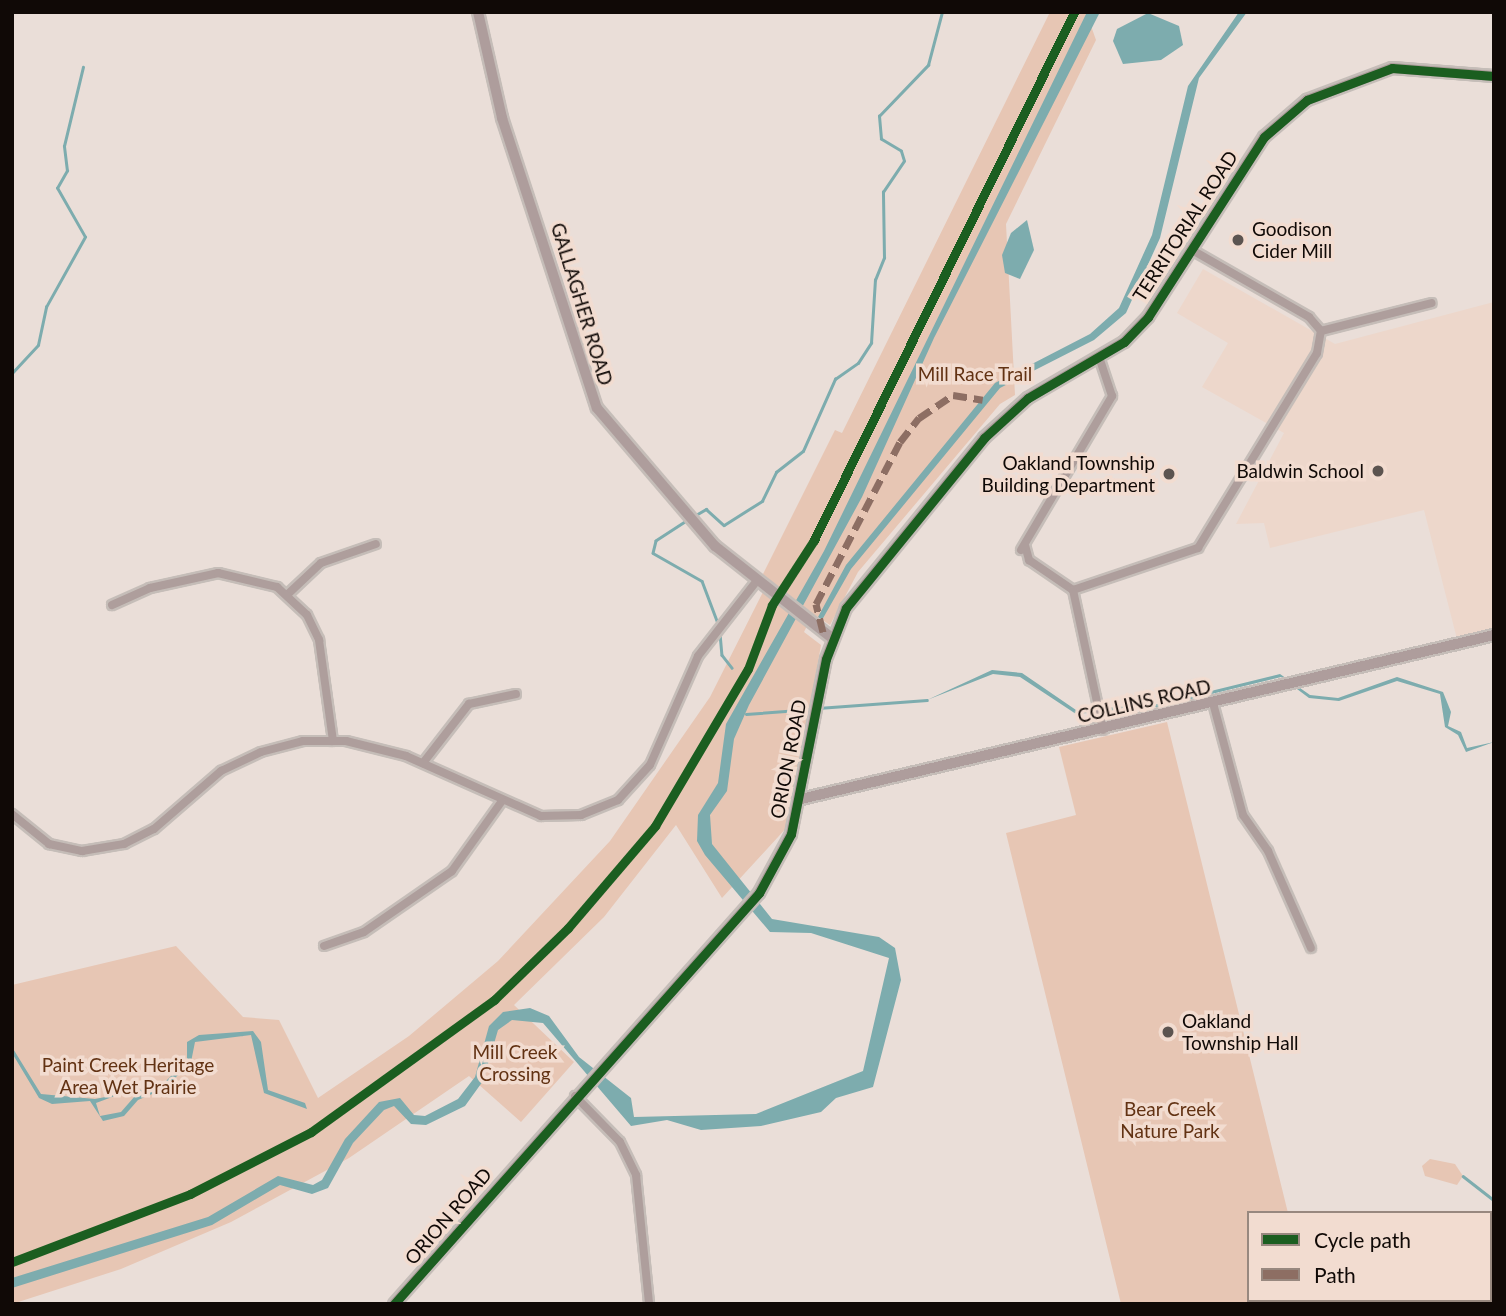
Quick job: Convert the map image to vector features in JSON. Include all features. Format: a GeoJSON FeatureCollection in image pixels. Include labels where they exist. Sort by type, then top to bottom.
{"type":"FeatureCollection","features":[{"type":"Feature","properties":{"kind":"street","name":"GALLAGHER ROAD"},"geometry":{"type":"LineString","coordinates":[[478,12],[502,118],[597,408],[629,453],[755,583],[783,606],[832,638]]}},
{"type":"Feature","properties":{"kind":"street","name":"TERRITORIAL ROAD"},"geometry":{"type":"LineString","coordinates":[[1099,358],[1148,317],[1264,137],[1307,100],[1359,76],[1432,67],[1494,76]]}},
{"type":"Feature","properties":{"kind":"street"},"geometry":{"type":"LineString","coordinates":[[1192,250],[1308,317],[1321,331]]}},
{"type":"Feature","properties":{"kind":"street"},"geometry":{"type":"LineString","coordinates":[[1321,331],[1432,303]]}},
{"type":"Feature","properties":{"kind":"street"},"geometry":{"type":"LineString","coordinates":[[1073,590],[1198,548],[1317,353],[1321,331]]}},
{"type":"Feature","properties":{"kind":"street"},"geometry":{"type":"LineString","coordinates":[[1099,358],[1112,396],[1023,548],[1029,560],[1073,590],[1103,730]]}},
{"type":"Feature","properties":{"kind":"street","name":"ORION ROAD"},"geometry":{"type":"LineString","coordinates":[[394,1304],[575,1096],[745,912],[759,893],[791,834],[802,799],[832,638],[856,590],[984,438],[1028,398],[1099,358]]}},
{"type":"Feature","properties":{"kind":"street"},"geometry":{"type":"LineString","coordinates":[[288,594],[321,563],[376,544]]}},
{"type":"Feature","properties":{"kind":"street"},"geometry":{"type":"LineString","coordinates":[[112,606],[150,588],[218,573],[254,578],[288,594],[319,640],[333,741]]}},
{"type":"Feature","properties":{"kind":"street"},"geometry":{"type":"LineString","coordinates":[[12,814],[49,844],[82,851],[124,844],[241,761],[303,741],[376,746],[423,763],[502,801],[559,818],[618,800],[665,739],[698,656],[755,583]]}},
{"type":"Feature","properties":{"kind":"street","name":"COLLINS ROAD"},"geometry":{"type":"LineString","coordinates":[[802,799],[1103,730],[1494,635]]}},
{"type":"Feature","properties":{"kind":"street"},"geometry":{"type":"LineString","coordinates":[[423,763],[469,704],[516,694]]}},
{"type":"Feature","properties":{"kind":"street"},"geometry":{"type":"LineString","coordinates":[[1213,703],[1243,816],[1268,852],[1311,948]]}},
{"type":"Feature","properties":{"kind":"street"},"geometry":{"type":"LineString","coordinates":[[324,946],[364,932],[452,871],[502,801]]}},
{"type":"Feature","properties":{"kind":"street"},"geometry":{"type":"LineString","coordinates":[[575,1096],[620,1142],[636,1175],[649,1304]]}},
{"type":"Feature","properties":{"kind":"shaded area","name":"Baldwin School"},"geometry":{"type":"Polygon","coordinates":[[[1203,269],[1335,344],[1494,302],[1494,630],[1457,639],[1424,510],[1270,548],[1264,523],[1236,524],[1284,433],[1202,387],[1228,343],[1177,313],[1203,269]]]}},
{"type":"Feature","properties":{"kind":"green space"},"geometry":{"type":"Polygon","coordinates":[[[1050,12],[1098,12],[1091,26],[1096,40],[1006,224],[1015,395],[1000,404],[858,572],[830,625],[813,614],[804,632],[821,645],[789,825],[722,898],[676,825],[604,917],[514,1005],[574,1062],[521,1122],[469,1076],[349,1158],[231,1222],[121,1269],[12,1304],[12,985],[176,946],[243,1017],[279,1020],[318,1098],[409,1036],[498,961],[610,841],[710,697],[769,580],[763,574],[835,430],[842,433],[1050,12]]]}},
{"type":"Feature","properties":{"kind":"green space","name":"Bear Creek Nature Park"},"geometry":{"type":"Polygon","coordinates":[[[1167,722],[1288,1211],[1247,1211],[1247,1302],[1492,1302],[1494,1241],[1494,1304],[1121,1304],[1006,833],[1076,815],[1059,747],[1167,722]]]}},
{"type":"Feature","properties":{"kind":"green space"},"geometry":{"type":"Polygon","coordinates":[[[1430,1159],[1455,1164],[1463,1176],[1457,1185],[1425,1176],[1422,1166],[1430,1159]]]}},
{"type":"Feature","properties":{"kind":"water"},"geometry":{"type":"Polygon","coordinates":[[[1087,12],[1100,12],[934,338],[862,497],[749,705],[734,739],[727,791],[710,815],[712,844],[772,919],[879,937],[895,948],[901,980],[873,1087],[836,1098],[821,1112],[761,1126],[701,1130],[667,1120],[631,1126],[543,1023],[512,1020],[498,1030],[483,1081],[465,1106],[426,1125],[411,1124],[394,1106],[384,1110],[353,1143],[328,1188],[312,1194],[280,1185],[212,1225],[12,1288],[12,1278],[208,1217],[278,1176],[313,1185],[322,1180],[345,1139],[379,1102],[400,1098],[414,1115],[425,1116],[458,1099],[475,1077],[489,1026],[503,1012],[530,1008],[549,1016],[579,1057],[631,1098],[634,1117],[756,1114],[863,1071],[889,958],[811,933],[770,932],[705,855],[697,841],[698,815],[718,783],[726,724],[824,551],[1087,12]]]}},
{"type":"Feature","properties":{"kind":"water"},"geometry":{"type":"Polygon","coordinates":[[[1239,12],[1247,12],[1199,78],[1160,238],[1126,313],[1094,340],[1000,388],[851,569],[822,620],[818,617],[846,565],[995,383],[1090,334],[1119,308],[1152,235],[1188,86],[1239,12]]]}},
{"type":"Feature","properties":{"kind":"water"},"geometry":{"type":"Polygon","coordinates":[[[1148,13],[1179,26],[1183,45],[1161,60],[1123,64],[1113,41],[1117,29],[1148,13]]]}},
{"type":"Feature","properties":{"kind":"water"},"geometry":{"type":"Polygon","coordinates":[[[1027,220],[1034,250],[1020,279],[1005,273],[1002,255],[1011,233],[1027,220]]]}},
{"type":"Feature","properties":{"kind":"water"},"geometry":{"type":"Polygon","coordinates":[[[992,670],[1022,673],[1076,710],[1158,704],[1280,674],[1310,695],[1338,698],[1397,677],[1443,692],[1451,712],[1448,726],[1461,732],[1467,748],[1494,742],[1466,752],[1458,735],[1445,727],[1440,694],[1397,681],[1339,701],[1309,698],[1281,677],[1158,707],[1076,714],[1020,677],[993,674],[927,700],[992,670]]]}},
{"type":"Feature","properties":{"kind":"water"},"geometry":{"type":"Polygon","coordinates":[[[253,1031],[261,1042],[268,1090],[305,1103],[307,1109],[264,1093],[251,1035],[195,1042],[191,1062],[164,1089],[138,1100],[124,1116],[103,1121],[90,1101],[52,1104],[39,1098],[12,1053],[12,1047],[41,1094],[95,1099],[120,1094],[96,1103],[100,1116],[121,1112],[135,1096],[124,1093],[161,1086],[187,1060],[187,1042],[199,1035],[253,1031]]]}},
{"type":"Feature","properties":{"kind":"waterway"},"geometry":{"type":"LineString","coordinates":[[694,516],[706,509],[724,525],[762,501],[776,472],[803,451],[835,379],[858,363],[871,343],[875,280],[884,258],[883,192],[904,161],[901,151],[881,139],[879,116],[928,65],[942,12]]}},
{"type":"Feature","properties":{"kind":"waterway"},"geometry":{"type":"LineString","coordinates":[[12,373],[38,345],[46,307],[85,237],[57,188],[67,171],[64,146],[83,67]]}},
{"type":"Feature","properties":{"kind":"waterway"},"geometry":{"type":"LineString","coordinates":[[688,520],[656,541],[653,553],[702,581],[719,626]]}},
{"type":"Feature","properties":{"kind":"waterway"},"geometry":{"type":"LineString","coordinates":[[720,633],[722,655],[732,668]]}},
{"type":"Feature","properties":{"kind":"waterway"},"geometry":{"type":"LineString","coordinates":[[818,708],[927,700]]}},
{"type":"Feature","properties":{"kind":"waterway"},"geometry":{"type":"LineString","coordinates":[[746,714],[812,709]]}},
{"type":"Feature","properties":{"kind":"waterway"},"geometry":{"type":"LineString","coordinates":[[1463,1176],[1494,1200]]}},
{"type":"Feature","properties":{"kind":"marked path"},"geometry":{"type":"LineString","coordinates":[[823,632],[816,604],[900,442],[919,418],[953,395],[983,400]]}},
{"type":"Feature","properties":{"kind":"cycle path"},"geometry":{"type":"LineString","coordinates":[[12,1262],[190,1194],[311,1132],[494,1000],[568,928],[655,826],[748,669],[772,605],[814,540],[1074,12]]}},
{"type":"Feature","properties":{"kind":"cycle path"},"geometry":{"type":"LineString","coordinates":[[394,1304],[759,893],[791,834],[826,659],[846,608],[984,438],[1028,398],[1124,342],[1148,317],[1264,137],[1307,100],[1392,68],[1494,76]]}},
{"type":"Feature","properties":{"kind":"place","name":"Goodison Cider Mill"},"geometry":{"type":"Point","coordinates":[1238,240]}},
{"type":"Feature","properties":{"kind":"place","name":"Baldwin School"},"geometry":{"type":"Point","coordinates":[1378,471]}},
{"type":"Feature","properties":{"kind":"place","name":"Oakland Township Building Department"},"geometry":{"type":"Point","coordinates":[1169,474]}},
{"type":"Feature","properties":{"kind":"place","name":"Oakland Township Hall"},"geometry":{"type":"Point","coordinates":[1168,1032]}},
{"type":"Feature","properties":{"kind":"park label","name":"Mill Race Trail"},"geometry":{"type":"Point","coordinates":[975,374]}},
{"type":"Feature","properties":{"kind":"park label","name":"Mill Creek Crossing"},"geometry":{"type":"Point","coordinates":[515,1063]}},
{"type":"Feature","properties":{"kind":"park label","name":"Paint Creek Heritage Area Wet Prairie"},"geometry":{"type":"Point","coordinates":[128,1076]}}]}
